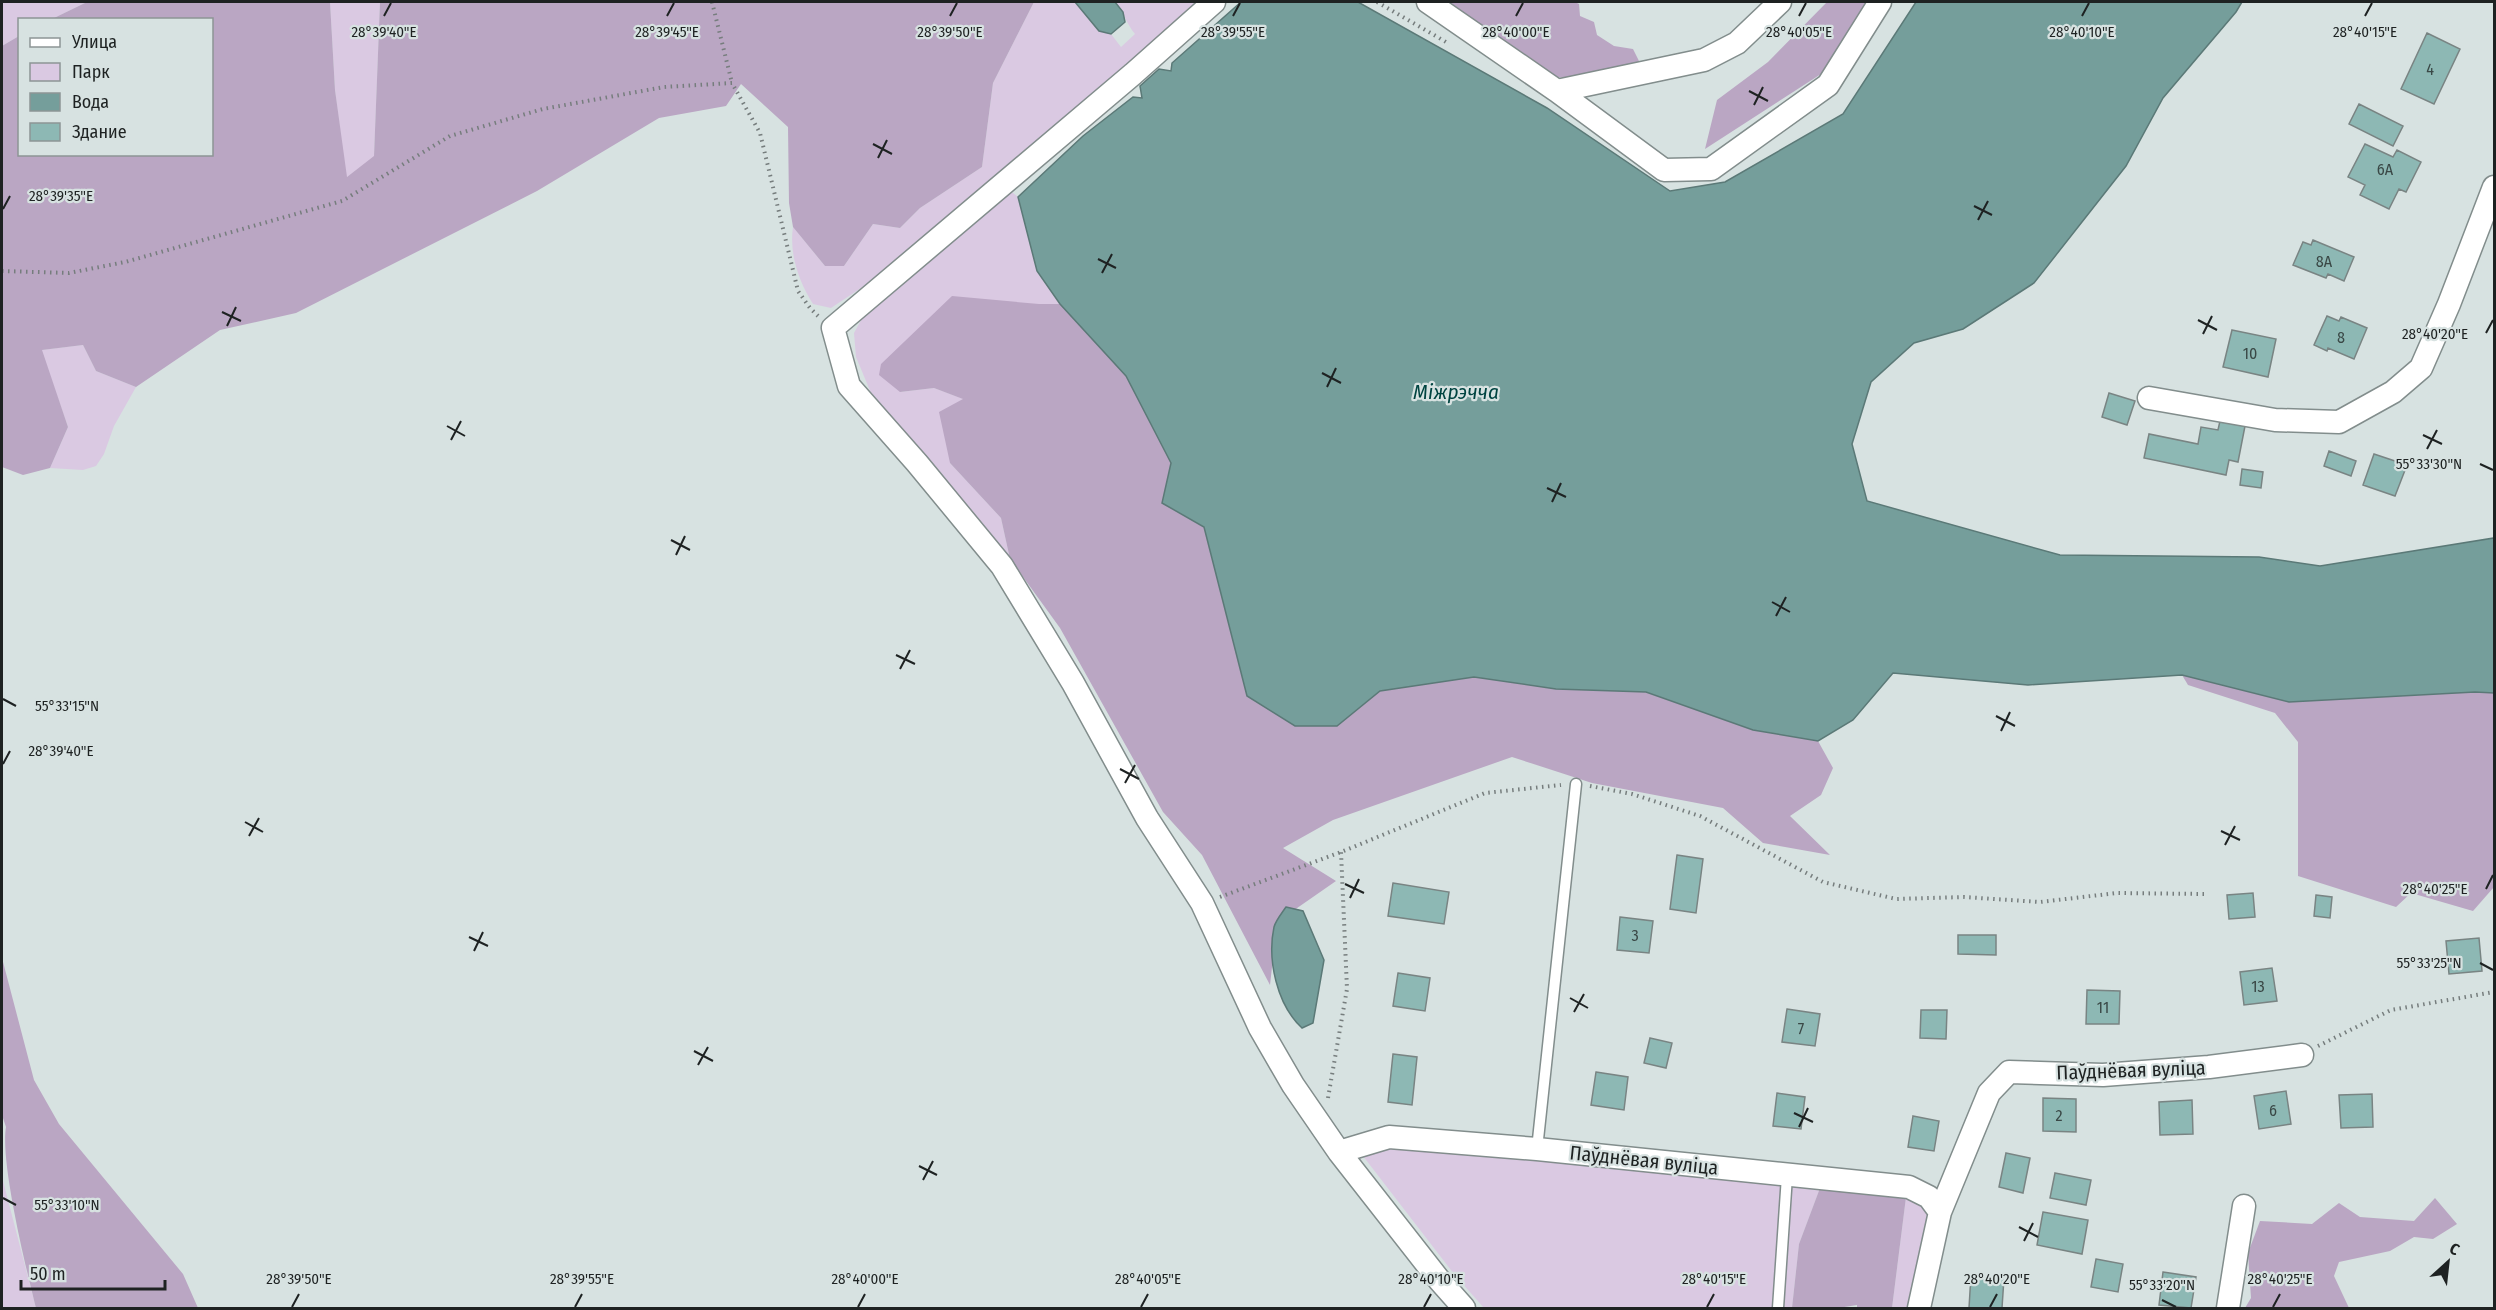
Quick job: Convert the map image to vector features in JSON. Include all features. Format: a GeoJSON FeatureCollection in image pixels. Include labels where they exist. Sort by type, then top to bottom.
{"type":"FeatureCollection","features":[{"type":"Feature","properties":{"kind":"street"},"geometry":{"type":"LineString","coordinates":[[1214,2],[1133,74],[833,328],[849,386],[917,463],[1002,566],[1073,682],[1147,818],[1202,903],[1260,1028],[1293,1085],[1339,1152],[1440,1281],[1464,1308]]}},
{"type":"Feature","properties":{"kind":"street"},"geometry":{"type":"LineString","coordinates":[[1428,2],[1557,91],[1664,170],[1711,169],[1828,85],[1880,2]]}},
{"type":"Feature","properties":{"kind":"street"},"geometry":{"type":"LineString","coordinates":[[1557,91],[1704,60],[1737,44],[1780,2]]}},
{"type":"Feature","properties":{"kind":"street"},"geometry":{"type":"LineString","coordinates":[[2149,398],[2275,420],[2338,422],[2393,392],[2421,368],[2487,226],[2494,187]]}},
{"type":"Feature","properties":{"kind":"street","name":"Паўднёвая вуліца"},"geometry":{"type":"LineString","coordinates":[[1919,1308],[1940,1212],[1989,1093],[2009,1072],[2103,1075],[2209,1067],[2302,1055]]}},
{"type":"Feature","properties":{"kind":"street","name":"Паўднёвая вуліца"},"geometry":{"type":"LineString","coordinates":[[1339,1152],[1389,1137],[1537,1149],[1909,1187],[1929,1197],[1940,1212]]}},
{"type":"Feature","properties":{"kind":"street"},"geometry":{"type":"LineString","coordinates":[[2228,1308],[2244,1206]]}},
{"type":"Feature","properties":{"kind":"lane"},"geometry":{"type":"LineString","coordinates":[[1537,1149],[1576,784]]}},
{"type":"Feature","properties":{"kind":"lane"},"geometry":{"type":"LineString","coordinates":[[1778,1308],[1787,1176]]}},
{"type":"Feature","properties":{"kind":"path"},"geometry":{"type":"LineString","coordinates":[[712,2],[732,83],[760,133],[798,291],[810,308],[833,328]]}},
{"type":"Feature","properties":{"kind":"path"},"geometry":{"type":"LineString","coordinates":[[2,271],[69,273],[125,262],[342,201],[450,136],[543,109],[664,87],[732,83]]}},
{"type":"Feature","properties":{"kind":"path"},"geometry":{"type":"LineString","coordinates":[[1202,903],[1341,852],[1485,792],[1576,784],[1632,794],[1700,816],[1823,882],[1896,900],[1964,897],[2040,902],[2117,893],[2204,894]]}},
{"type":"Feature","properties":{"kind":"path"},"geometry":{"type":"LineString","coordinates":[[1323,1128],[1347,989],[1341,852]]}},
{"type":"Feature","properties":{"kind":"path"},"geometry":{"type":"LineString","coordinates":[[2302,1055],[2391,1010],[2494,992]]}},
{"type":"Feature","properties":{"kind":"green space"},"geometry":{"type":"Polygon","coordinates":[[[2,2],[87,2],[54,18],[18,18],[18,37],[2,46],[2,2]]]}},
{"type":"Feature","properties":{"kind":"green space"},"geometry":{"type":"Polygon","coordinates":[[[330,2],[380,2],[374,157],[346,178],[335,90],[330,2]]]}},
{"type":"Feature","properties":{"kind":"green space"},"geometry":{"type":"Polygon","coordinates":[[[1034,2],[1075,2],[1099,31],[1111,34],[1121,47],[1135,34],[1115,2],[1198,2],[1129,64],[864,286],[831,308],[813,304],[796,267],[792,247],[793,227],[825,266],[844,266],[873,224],[900,228],[920,208],[982,167],[993,83],[1034,2]]]}},
{"type":"Feature","properties":{"kind":"green space"},"geometry":{"type":"Polygon","coordinates":[[[1008,189],[1018,197],[1037,271],[1060,304],[1039,304],[900,392],[934,388],[964,399],[950,463],[1001,518],[1010,559],[871,393],[856,357],[854,333],[864,315],[1008,189]]]}},
{"type":"Feature","properties":{"kind":"green space"},"geometry":{"type":"Polygon","coordinates":[[[83,345],[96,371],[136,387],[114,426],[104,454],[96,466],[83,470],[50,468],[68,427],[41,350],[83,345]]]}},
{"type":"Feature","properties":{"kind":"green space"},"geometry":{"type":"Polygon","coordinates":[[[1390,1145],[1820,1188],[1799,1244],[1792,1308],[1484,1308],[1454,1274],[1363,1156],[1390,1145]]]}},
{"type":"Feature","properties":{"kind":"green space"},"geometry":{"type":"Polygon","coordinates":[[[2,1177],[36,1308],[2,1308],[2,1177]]]}},
{"type":"Feature","properties":{"kind":"green space"},"geometry":{"type":"Polygon","coordinates":[[[1906,1197],[1922,1207],[1929,1217],[1909,1308],[1892,1308],[1906,1197]]]}},
{"type":"Feature","properties":{"kind":"shaded area"},"geometry":{"type":"Polygon","coordinates":[[[87,2],[330,2],[335,90],[347,177],[374,156],[380,2],[1034,2],[993,83],[982,167],[920,208],[900,228],[873,224],[844,266],[825,266],[793,227],[789,203],[788,127],[741,84],[726,106],[659,118],[537,191],[296,313],[220,330],[136,387],[96,371],[83,345],[42,350],[68,427],[50,468],[23,475],[2,467],[2,46],[18,37],[18,156],[213,156],[213,18],[54,18],[87,2]]]}},
{"type":"Feature","properties":{"kind":"shaded area"},"geometry":{"type":"Polygon","coordinates":[[[1443,2],[1575,2],[1579,4],[1580,16],[1594,22],[1597,35],[1614,46],[1633,49],[1641,65],[1565,78],[1550,76],[1443,2]]]}},
{"type":"Feature","properties":{"kind":"shaded area"},"geometry":{"type":"Polygon","coordinates":[[[1827,2],[1867,2],[1821,74],[1705,149],[1717,100],[1768,62],[1827,2]]]}},
{"type":"Feature","properties":{"kind":"shaded area"},"geometry":{"type":"Polygon","coordinates":[[[952,296],[1060,304],[1126,376],[1171,463],[1162,503],[1204,527],[1247,696],[1337,726],[1380,691],[1474,677],[1556,689],[1646,692],[1753,730],[1818,741],[1833,768],[1821,795],[1790,816],[1830,855],[1763,843],[1723,808],[1592,783],[1512,757],[1333,820],[1283,848],[1336,881],[1277,922],[1270,985],[1202,855],[1163,812],[1060,628],[1010,559],[1001,518],[950,463],[939,412],[963,399],[934,388],[900,392],[879,375],[881,364],[952,296]]]}},
{"type":"Feature","properties":{"kind":"shaded area"},"geometry":{"type":"Polygon","coordinates":[[[2182,675],[2289,702],[2475,692],[2494,693],[2494,887],[2473,911],[2411,893],[2396,907],[2298,876],[2298,742],[2275,713],[2188,685],[2182,675]]]}},
{"type":"Feature","properties":{"kind":"shaded area"},"geometry":{"type":"Polygon","coordinates":[[[2,958],[34,1080],[59,1124],[183,1274],[198,1308],[36,1308],[10,1189],[5,1143],[6,1127],[2,1115],[2,958]]]}},
{"type":"Feature","properties":{"kind":"shaded area"},"geometry":{"type":"Polygon","coordinates":[[[1820,1188],[1906,1197],[1892,1308],[1857,1308],[1857,1305],[1838,1308],[1792,1308],[1799,1244],[1820,1188]]]}},
{"type":"Feature","properties":{"kind":"shaded area"},"geometry":{"type":"Polygon","coordinates":[[[2435,1198],[2457,1224],[2433,1239],[2414,1237],[2390,1251],[2339,1262],[2334,1276],[2349,1308],[2245,1308],[2251,1298],[2248,1253],[2260,1221],[2312,1224],[2339,1203],[2360,1217],[2414,1221],[2435,1198]]]}},
{"type":"Feature","properties":{"kind":"water"},"geometry":{"type":"Polygon","coordinates":[[[1075,2],[1115,2],[1123,12],[1125,22],[1111,34],[1099,31],[1075,2]]]}},
{"type":"Feature","properties":{"kind":"water","name":"Міжрэчча"},"geometry":{"type":"Polygon","coordinates":[[[1241,2],[1358,2],[1547,108],[1670,191],[1725,182],[1843,114],[1916,2],[2242,2],[2163,98],[2126,166],[2034,283],[1963,329],[1914,343],[1871,382],[1852,444],[1867,501],[2060,555],[2259,557],[2320,566],[2494,538],[2494,693],[2475,692],[2289,702],[2182,675],[2028,685],[1893,673],[1853,720],[1818,741],[1753,730],[1646,692],[1556,689],[1474,677],[1380,691],[1337,726],[1295,726],[1247,696],[1204,527],[1162,503],[1171,463],[1126,376],[1060,304],[1037,271],[1018,197],[1083,136],[1133,97],[1142,98],[1140,86],[1159,69],[1171,71],[1172,63],[1241,2]]]}},
{"type":"Feature","properties":{"kind":"water"},"geometry":{"type":"Polygon","coordinates":[[[1286,907],[1303,911],[1324,960],[1313,1023],[1302,1028],[1293,1018],[1280,995],[1273,967],[1274,927],[1286,907]]]}},
{"type":"Feature","properties":{"kind":"building"},"geometry":{"type":"Polygon","coordinates":[[[2427,33],[2460,49],[2434,104],[2401,89],[2427,33]]]}},
{"type":"Feature","properties":{"kind":"building"},"geometry":{"type":"Polygon","coordinates":[[[2359,104],[2403,126],[2393,146],[2349,124],[2359,104]]]}},
{"type":"Feature","properties":{"kind":"building"},"geometry":{"type":"Polygon","coordinates":[[[2365,144],[2393,157],[2397,150],[2421,162],[2406,192],[2399,189],[2389,209],[2360,195],[2365,185],[2348,177],[2365,144]]]}},
{"type":"Feature","properties":{"kind":"building"},"geometry":{"type":"Polygon","coordinates":[[[2313,240],[2354,257],[2344,281],[2328,274],[2326,278],[2293,265],[2303,242],[2311,245],[2313,240]]]}},
{"type":"Feature","properties":{"kind":"building"},"geometry":{"type":"Polygon","coordinates":[[[2327,316],[2339,321],[2341,317],[2367,328],[2354,359],[2314,345],[2327,316]]]}},
{"type":"Feature","properties":{"kind":"building"},"geometry":{"type":"Polygon","coordinates":[[[2232,330],[2276,339],[2268,377],[2223,367],[2232,330]]]}},
{"type":"Feature","properties":{"kind":"building"},"geometry":{"type":"Polygon","coordinates":[[[2109,393],[2135,401],[2127,425],[2102,417],[2109,393]]]}},
{"type":"Feature","properties":{"kind":"building"},"geometry":{"type":"Polygon","coordinates":[[[2220,421],[2245,426],[2238,462],[2229,460],[2226,475],[2144,458],[2149,434],[2198,444],[2201,427],[2218,430],[2220,421]]]}},
{"type":"Feature","properties":{"kind":"building"},"geometry":{"type":"Polygon","coordinates":[[[2329,451],[2356,461],[2351,476],[2324,466],[2329,451]]]}},
{"type":"Feature","properties":{"kind":"building"},"geometry":{"type":"Polygon","coordinates":[[[2374,454],[2407,465],[2395,496],[2363,485],[2374,454]]]}},
{"type":"Feature","properties":{"kind":"building"},"geometry":{"type":"Polygon","coordinates":[[[2242,469],[2263,472],[2261,488],[2240,485],[2242,469]]]}},
{"type":"Feature","properties":{"kind":"building"},"geometry":{"type":"Polygon","coordinates":[[[1677,855],[1703,859],[1696,913],[1670,909],[1677,855]]]}},
{"type":"Feature","properties":{"kind":"building"},"geometry":{"type":"Polygon","coordinates":[[[1393,883],[1449,892],[1444,924],[1388,916],[1393,883]]]}},
{"type":"Feature","properties":{"kind":"building"},"geometry":{"type":"Polygon","coordinates":[[[2253,893],[2255,917],[2229,919],[2227,895],[2253,893]]]}},
{"type":"Feature","properties":{"kind":"building"},"geometry":{"type":"Polygon","coordinates":[[[2316,895],[2332,897],[2330,918],[2314,916],[2316,895]]]}},
{"type":"Feature","properties":{"kind":"building"},"geometry":{"type":"Polygon","coordinates":[[[1620,917],[1653,921],[1649,953],[1617,950],[1620,917]]]}},
{"type":"Feature","properties":{"kind":"building"},"geometry":{"type":"Polygon","coordinates":[[[1958,935],[1996,935],[1996,955],[1958,954],[1958,935]]]}},
{"type":"Feature","properties":{"kind":"building"},"geometry":{"type":"Polygon","coordinates":[[[2479,938],[2482,971],[2449,974],[2446,941],[2479,938]]]}},
{"type":"Feature","properties":{"kind":"building"},"geometry":{"type":"Polygon","coordinates":[[[2272,968],[2277,1001],[2244,1005],[2240,972],[2272,968]]]}},
{"type":"Feature","properties":{"kind":"building"},"geometry":{"type":"Polygon","coordinates":[[[1398,973],[1430,978],[1425,1011],[1393,1006],[1398,973]]]}},
{"type":"Feature","properties":{"kind":"building"},"geometry":{"type":"Polygon","coordinates":[[[2087,990],[2120,991],[2119,1024],[2086,1024],[2087,990]]]}},
{"type":"Feature","properties":{"kind":"building"},"geometry":{"type":"Polygon","coordinates":[[[1787,1009],[1820,1014],[1815,1046],[1782,1042],[1787,1009]]]}},
{"type":"Feature","properties":{"kind":"building"},"geometry":{"type":"Polygon","coordinates":[[[1921,1010],[1947,1010],[1946,1039],[1920,1038],[1921,1010]]]}},
{"type":"Feature","properties":{"kind":"building"},"geometry":{"type":"Polygon","coordinates":[[[1650,1038],[1672,1043],[1666,1068],[1644,1063],[1650,1038]]]}},
{"type":"Feature","properties":{"kind":"building"},"geometry":{"type":"Polygon","coordinates":[[[1393,1054],[1417,1057],[1412,1105],[1388,1102],[1393,1054]]]}},
{"type":"Feature","properties":{"kind":"building"},"geometry":{"type":"Polygon","coordinates":[[[1596,1072],[1628,1077],[1624,1110],[1591,1105],[1596,1072]]]}},
{"type":"Feature","properties":{"kind":"building"},"geometry":{"type":"Polygon","coordinates":[[[2286,1091],[2291,1124],[2259,1129],[2254,1096],[2286,1091]]]}},
{"type":"Feature","properties":{"kind":"building"},"geometry":{"type":"Polygon","coordinates":[[[1777,1093],[1805,1097],[1801,1129],[1773,1126],[1777,1093]]]}},
{"type":"Feature","properties":{"kind":"building"},"geometry":{"type":"Polygon","coordinates":[[[2372,1094],[2373,1127],[2341,1128],[2339,1095],[2372,1094]]]}},
{"type":"Feature","properties":{"kind":"building"},"geometry":{"type":"Polygon","coordinates":[[[2043,1098],[2076,1099],[2076,1132],[2043,1131],[2043,1098]]]}},
{"type":"Feature","properties":{"kind":"building"},"geometry":{"type":"Polygon","coordinates":[[[2192,1100],[2193,1134],[2160,1135],[2159,1102],[2192,1100]]]}},
{"type":"Feature","properties":{"kind":"building"},"geometry":{"type":"Polygon","coordinates":[[[1913,1116],[1939,1121],[1934,1151],[1908,1147],[1913,1116]]]}},
{"type":"Feature","properties":{"kind":"building"},"geometry":{"type":"Polygon","coordinates":[[[2006,1153],[2030,1158],[2023,1193],[1999,1187],[2006,1153]]]}},
{"type":"Feature","properties":{"kind":"building"},"geometry":{"type":"Polygon","coordinates":[[[2055,1173],[2091,1180],[2086,1205],[2050,1198],[2055,1173]]]}},
{"type":"Feature","properties":{"kind":"building"},"geometry":{"type":"Polygon","coordinates":[[[2043,1212],[2088,1220],[2082,1254],[2037,1245],[2043,1212]]]}},
{"type":"Feature","properties":{"kind":"building"},"geometry":{"type":"Polygon","coordinates":[[[2096,1259],[2123,1264],[2118,1292],[2091,1287],[2096,1259]]]}},
{"type":"Feature","properties":{"kind":"building"},"geometry":{"type":"Polygon","coordinates":[[[2163,1272],[2196,1277],[2191,1308],[2159,1305],[2163,1272]]]}},
{"type":"Feature","properties":{"kind":"building"},"geometry":{"type":"Polygon","coordinates":[[[1971,1275],[2004,1278],[2002,1308],[1969,1308],[1971,1275]]]}}]}
